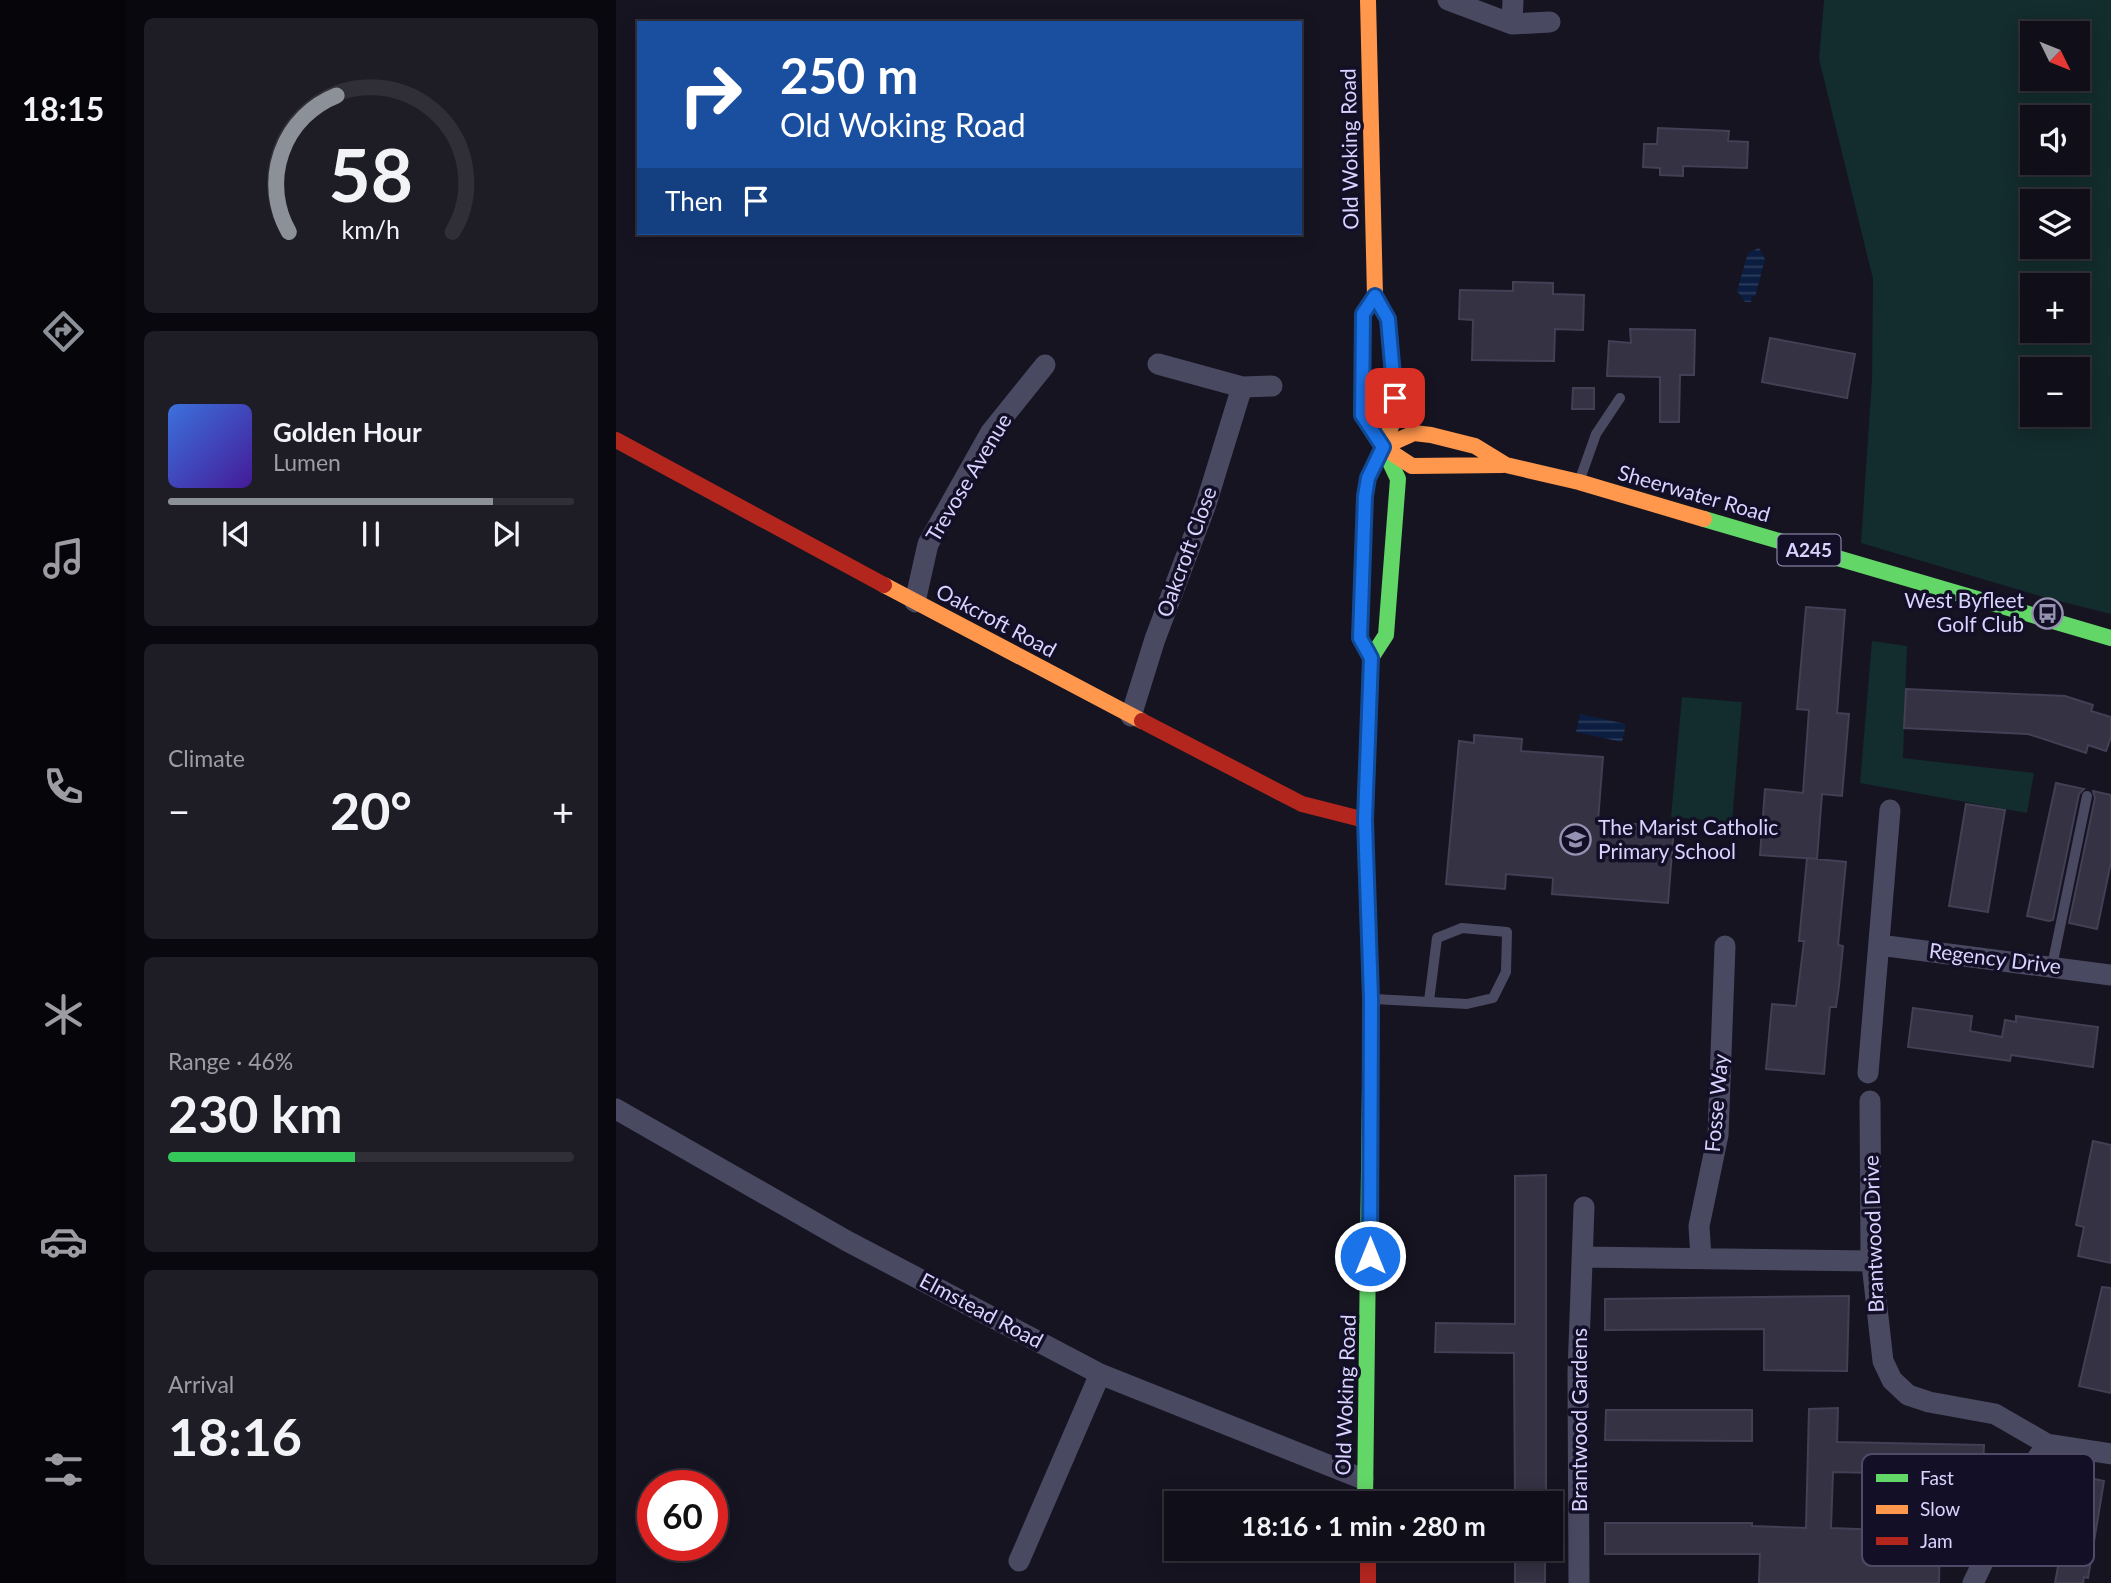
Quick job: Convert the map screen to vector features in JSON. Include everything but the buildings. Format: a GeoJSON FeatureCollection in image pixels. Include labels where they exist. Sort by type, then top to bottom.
{"type":"FeatureCollection","features":[{"type":"Feature","properties":{"kind":"main road","name":"Old Woking Road"},"geometry":{"type":"LineString","coordinates":[[1364,1491],[1370,1308],[1371,999],[1365,820],[1371,658],[1360,638],[1365,496],[1368,478],[1396,414],[1388,319],[1375,296],[1368,0]]}},
{"type":"Feature","properties":{"kind":"main road","name":"Old Woking Road"},"geometry":{"type":"LineString","coordinates":[[1371,658],[1386,635],[1398,479],[1383,447],[1362,415],[1363,314],[1375,296]]}},
{"type":"Feature","properties":{"kind":"main road","name":"Sheerwater Road"},"geometry":{"type":"LineString","coordinates":[[1383,447],[1414,433],[1475,446],[1506,465]]}},
{"type":"Feature","properties":{"kind":"main road","name":"Oakcroft Road"},"geometry":{"type":"LineString","coordinates":[[616,440],[915,602],[1302,804],[1365,820]]}},
{"type":"Feature","properties":{"kind":"main road","name":"Sheerwater Road"},"geometry":{"type":"LineString","coordinates":[[1383,447],[1412,466],[1506,465],[1579,482],[2111,638]]}},
{"type":"Feature","properties":{"kind":"main road"},"geometry":{"type":"LineString","coordinates":[[1368,1561],[1368,1583]]}},
{"type":"Feature","properties":{"kind":"street"},"geometry":{"type":"LineString","coordinates":[[1448,0],[1512,24],[1550,22]]}},
{"type":"Feature","properties":{"kind":"street"},"geometry":{"type":"LineString","coordinates":[[1512,24],[1513,0]]}},
{"type":"Feature","properties":{"kind":"street"},"geometry":{"type":"LineString","coordinates":[[1158,364],[1242,387],[1272,386]]}},
{"type":"Feature","properties":{"kind":"street","name":"Trevose Avenue"},"geometry":{"type":"LineString","coordinates":[[915,602],[928,544],[991,432],[1045,365]]}},
{"type":"Feature","properties":{"kind":"street","name":"Oakcroft Close"},"geometry":{"type":"LineString","coordinates":[[1131,716],[1155,639],[1206,503],[1242,387]]}},
{"type":"Feature","properties":{"kind":"street"},"geometry":{"type":"LineString","coordinates":[[1868,1073],[1890,810]]}},
{"type":"Feature","properties":{"kind":"street","name":"Regency Drive"},"geometry":{"type":"LineString","coordinates":[[1879,945],[2111,975]]}},
{"type":"Feature","properties":{"kind":"street","name":"Fosse Way"},"geometry":{"type":"LineString","coordinates":[[1701,1258],[1699,1226],[1718,1135],[1725,946]]}},
{"type":"Feature","properties":{"kind":"street","name":"Brantwood Drive"},"geometry":{"type":"LineString","coordinates":[[1870,1101],[1871,1261],[1883,1361],[1892,1380],[1908,1395],[1929,1402],[1995,1414],[2047,1444],[2111,1454]]}},
{"type":"Feature","properties":{"kind":"street","name":"Elmstead Road"},"geometry":{"type":"LineString","coordinates":[[616,1109],[847,1241],[1100,1374],[1363,1479]]}},
{"type":"Feature","properties":{"kind":"street","name":"Brantwood Gardens"},"geometry":{"type":"LineString","coordinates":[[1579,1583],[1578,1373],[1584,1207]]}},
{"type":"Feature","properties":{"kind":"street"},"geometry":{"type":"LineString","coordinates":[[1582,1257],[1871,1261]]}},
{"type":"Feature","properties":{"kind":"street"},"geometry":{"type":"LineString","coordinates":[[1019,1561],[1100,1374]]}},
{"type":"Feature","properties":{"kind":"street"},"geometry":{"type":"LineString","coordinates":[[2040,1454],[2047,1444]]}},
{"type":"Feature","properties":{"kind":"street"},"geometry":{"type":"LineString","coordinates":[[1973,1583],[1981,1566]]}},
{"type":"Feature","properties":{"kind":"lane"},"geometry":{"type":"LineString","coordinates":[[1579,482],[1596,435],[1620,398]]}},
{"type":"Feature","properties":{"kind":"lane"},"geometry":{"type":"LineString","coordinates":[[2052,967],[2087,796]]}},
{"type":"Feature","properties":{"kind":"lane"},"geometry":{"type":"LineString","coordinates":[[1371,999],[1466,1004],[1493,998],[1506,972],[1507,932],[1462,928],[1437,938],[1429,1001]]}},
{"type":"Feature","properties":{"kind":"green space","name":"West Byfleet Golf Club"},"geometry":{"type":"Polygon","coordinates":[[[1824,0],[2111,0],[2111,614],[2043,597],[1861,543],[1872,379],[1873,279],[1819,59],[1824,0]]]}},
{"type":"Feature","properties":{"kind":"green space"},"geometry":{"type":"Polygon","coordinates":[[[1872,641],[1907,646],[1903,758],[2034,773],[2027,813],[1860,783],[1872,641]]]}},
{"type":"Feature","properties":{"kind":"green space"},"geometry":{"type":"Polygon","coordinates":[[[1682,697],[1742,702],[1732,822],[1671,817],[1682,697]]]}},
{"type":"Feature","properties":{"kind":"water"},"geometry":{"type":"Polygon","coordinates":[[[1759,248],[1765,259],[1755,297],[1752,296],[1751,302],[1745,302],[1737,291],[1748,253],[1759,248]]]}},
{"type":"Feature","properties":{"kind":"water"},"geometry":{"type":"Polygon","coordinates":[[[1580,714],[1626,724],[1622,742],[1576,732],[1580,714]]]}},
{"type":"Feature","properties":{"kind":"traffic: fast"},"geometry":{"type":"LineString","coordinates":[[1371,658],[1386,635],[1398,479],[1383,447]]}},
{"type":"Feature","properties":{"kind":"traffic: fast"},"geometry":{"type":"LineString","coordinates":[[1704,519],[2111,638]]}},
{"type":"Feature","properties":{"kind":"traffic: fast"},"geometry":{"type":"LineString","coordinates":[[1365,1491],[1370,1087]]}},
{"type":"Feature","properties":{"kind":"traffic: slow"},"geometry":{"type":"LineString","coordinates":[[1368,0],[1375,296],[1388,319],[1396,414],[1383,447]]}},
{"type":"Feature","properties":{"kind":"traffic: slow"},"geometry":{"type":"LineString","coordinates":[[1375,296],[1363,314],[1362,415],[1383,447]]}},
{"type":"Feature","properties":{"kind":"traffic: slow"},"geometry":{"type":"LineString","coordinates":[[1383,447],[1414,433],[1431,435],[1475,446],[1506,465],[1579,482],[1704,519]]}},
{"type":"Feature","properties":{"kind":"traffic: slow"},"geometry":{"type":"LineString","coordinates":[[1383,447],[1412,466],[1503,465]]}},
{"type":"Feature","properties":{"kind":"traffic: slow"},"geometry":{"type":"LineString","coordinates":[[884,585],[1142,721]]}},
{"type":"Feature","properties":{"kind":"traffic: slow"},"geometry":{"type":"LineString","coordinates":[[1365,811],[1371,999],[1370,1087]]}},
{"type":"Feature","properties":{"kind":"traffic: jam"},"geometry":{"type":"LineString","coordinates":[[616,440],[884,585]]}},
{"type":"Feature","properties":{"kind":"traffic: jam"},"geometry":{"type":"LineString","coordinates":[[1365,811],[1371,658],[1360,638],[1365,496],[1368,478],[1383,447]]}},
{"type":"Feature","properties":{"kind":"traffic: jam"},"geometry":{"type":"LineString","coordinates":[[1142,721],[1302,804],[1365,820]]}},
{"type":"Feature","properties":{"kind":"traffic: jam"},"geometry":{"type":"LineString","coordinates":[[1368,1561],[1368,1583]]}},
{"type":"Feature","properties":{"kind":"place","name":"West Byfleet Golf Club"},"geometry":{"type":"Point","coordinates":[2047,613]}},
{"type":"Feature","properties":{"kind":"place","name":"The Marist Catholic Primary School"},"geometry":{"type":"Point","coordinates":[1575,840]}},
{"type":"Feature","properties":{"kind":"route"},"geometry":{"type":"LineString","coordinates":[[1370,1256],[1371,999],[1365,820],[1371,658],[1360,638],[1365,496],[1368,478],[1383,447],[1362,415],[1363,314],[1375,296],[1388,319],[1395,398]]}}]}
